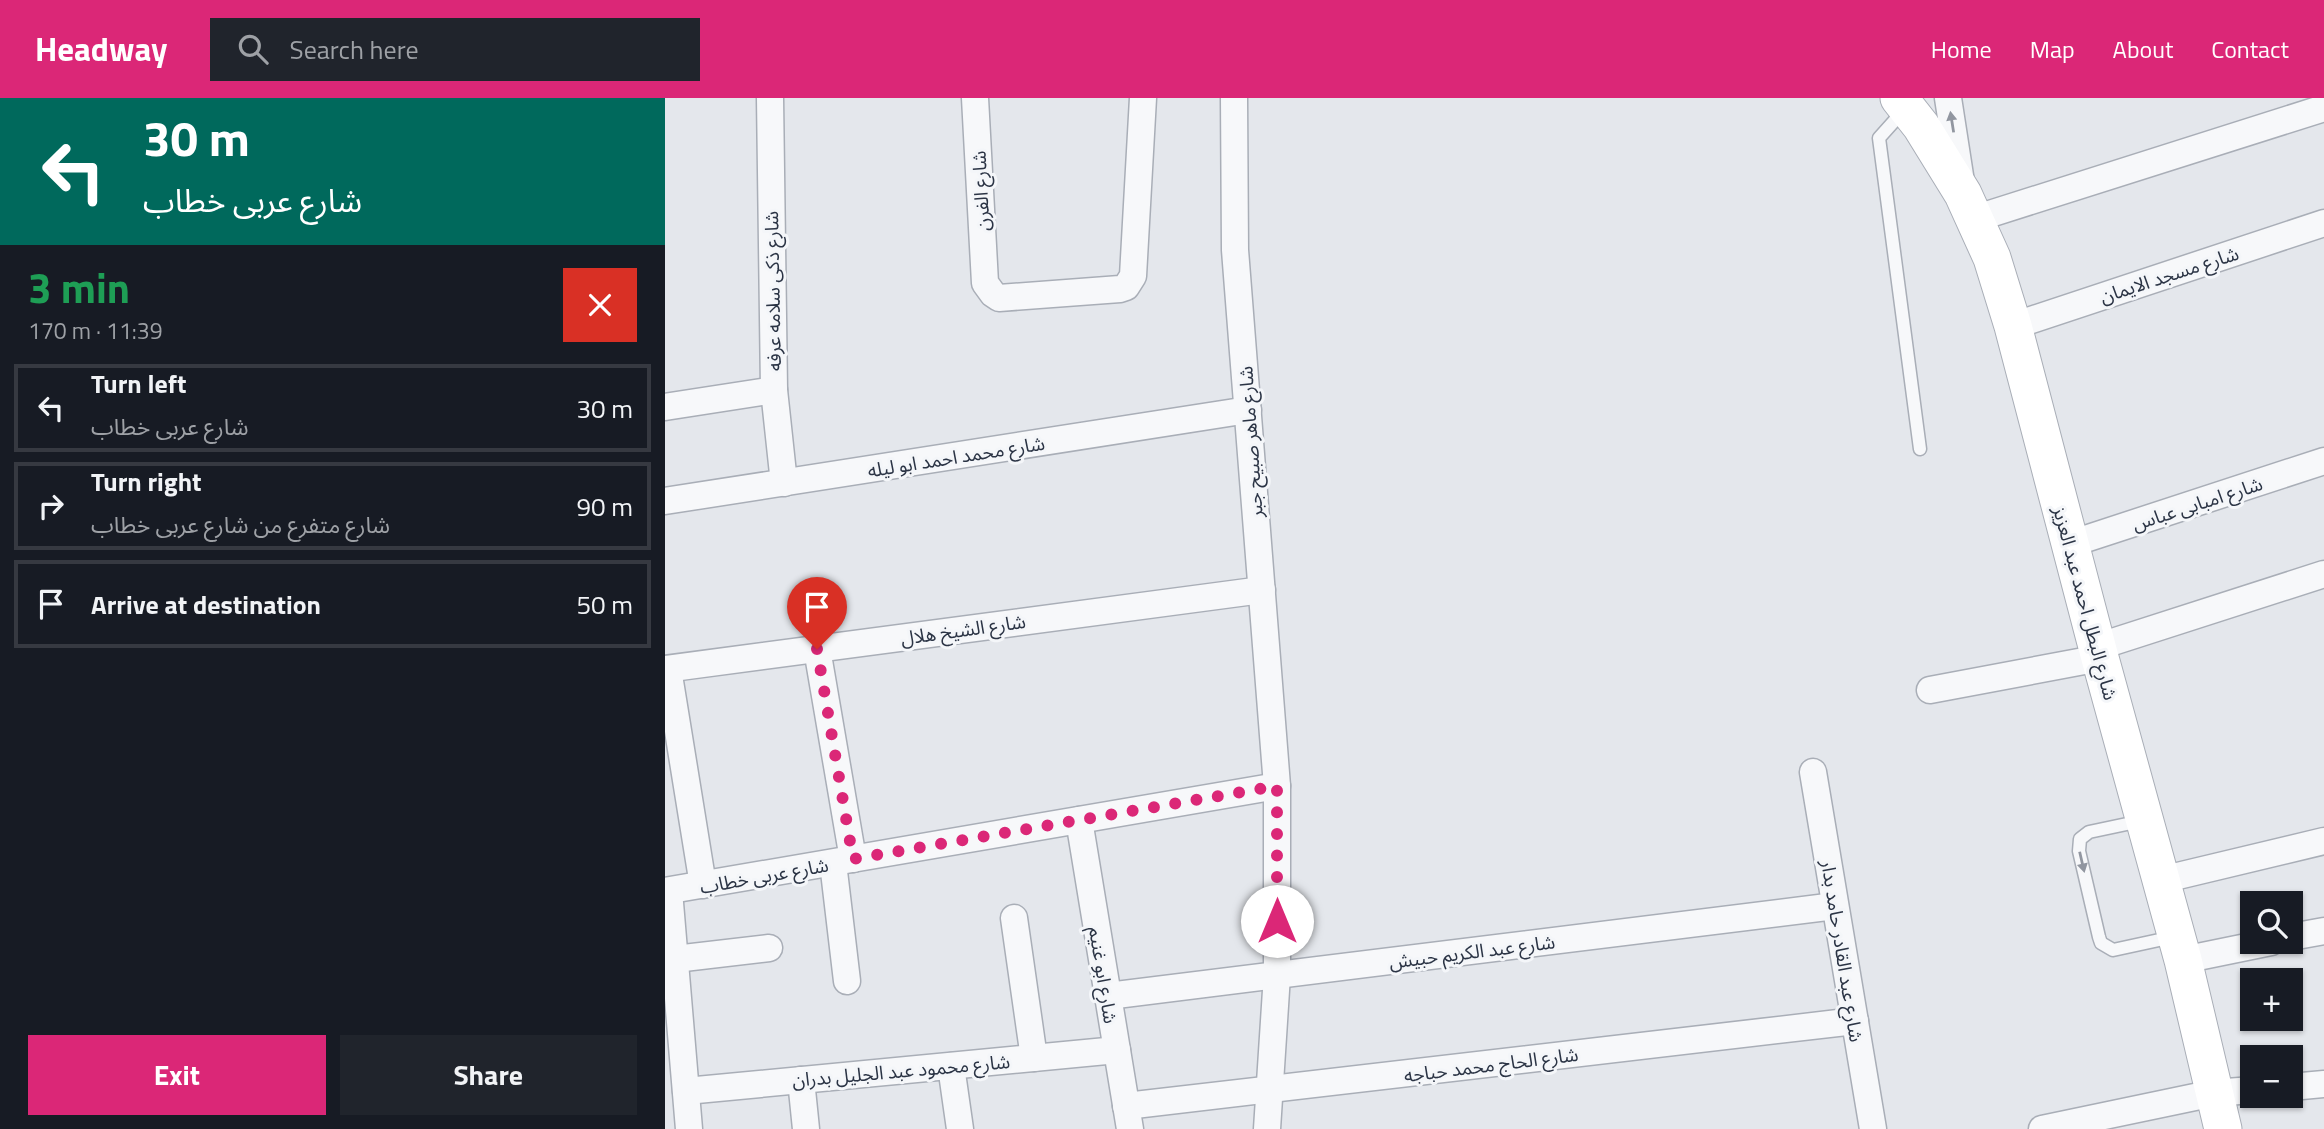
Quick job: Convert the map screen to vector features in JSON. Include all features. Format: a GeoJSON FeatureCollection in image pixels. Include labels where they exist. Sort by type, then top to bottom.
{"type":"FeatureCollection","features":[{"type":"Feature","properties":{"kind":"main road","name":"شارع البطل احمد عبد العزيز"},"geometry":{"type":"LineString","coordinates":[[1902,103],[1921,127],[1969,206],[1992,258],[2013,326],[2180,948],[2223,1129]]}},
{"type":"Feature","properties":{"kind":"street","name":"شارع ذكى سلامه عرفه"},"geometry":{"type":"LineString","coordinates":[[770,98],[774,390],[784,483]]}},
{"type":"Feature","properties":{"kind":"street","name":"شارع الفرن"},"geometry":{"type":"LineString","coordinates":[[975,98],[985,284],[993,295],[999,298],[1126,287],[1133,276],[1143,98]]}},
{"type":"Feature","properties":{"kind":"street","name":"شارع ماهر صبيح جبر"},"geometry":{"type":"LineString","coordinates":[[1234,98],[1235,250],[1277,786],[1277,975],[1266,1129]]}},
{"type":"Feature","properties":{"kind":"street"},"geometry":{"type":"LineString","coordinates":[[1948,98],[1969,206],[2324,108]]}},
{"type":"Feature","properties":{"kind":"street","name":"شارع مسجد الايمان"},"geometry":{"type":"LineString","coordinates":[[2013,326],[2324,223]]}},
{"type":"Feature","properties":{"kind":"street"},"geometry":{"type":"LineString","coordinates":[[665,407],[774,390]]}},
{"type":"Feature","properties":{"kind":"street","name":"شارع محمد احمد ابو ليله"},"geometry":{"type":"LineString","coordinates":[[665,501],[1248,410]]}},
{"type":"Feature","properties":{"kind":"street","name":"شارع امبابى عباس"},"geometry":{"type":"LineString","coordinates":[[2070,544],[2324,461]]}},
{"type":"Feature","properties":{"kind":"street"},"geometry":{"type":"LineString","coordinates":[[1930,690],[2099,652],[2324,574]]}},
{"type":"Feature","properties":{"kind":"street","name":"شارع الشيخ هلال"},"geometry":{"type":"LineString","coordinates":[[666,669],[1262,590]]}},
{"type":"Feature","properties":{"kind":"street"},"geometry":{"type":"LineString","coordinates":[[817,649],[843,861],[847,981]]}},
{"type":"Feature","properties":{"kind":"street"},"geometry":{"type":"LineString","coordinates":[[666,669],[703,885]]}},
{"type":"Feature","properties":{"kind":"street","name":"شارع عبد القادر حامد بدار"},"geometry":{"type":"LineString","coordinates":[[1813,772],[1873,1129]]}},
{"type":"Feature","properties":{"kind":"street","name":"شارع عربى خطاب"},"geometry":{"type":"LineString","coordinates":[[667,891],[1277,786]]}},
{"type":"Feature","properties":{"kind":"street","name":"شارع ابو غنيم"},"geometry":{"type":"LineString","coordinates":[[1079,820],[1128,1118]]}},
{"type":"Feature","properties":{"kind":"street"},"geometry":{"type":"LineString","coordinates":[[2161,880],[2324,841]]}},
{"type":"Feature","properties":{"kind":"street"},"geometry":{"type":"LineString","coordinates":[[667,891],[689,1129]]}},
{"type":"Feature","properties":{"kind":"street","name":"شارع عبد الكريم حبيش"},"geometry":{"type":"LineString","coordinates":[[1108,996],[1835,906]]}},
{"type":"Feature","properties":{"kind":"street"},"geometry":{"type":"LineString","coordinates":[[1013,918],[1034,1058]]}},
{"type":"Feature","properties":{"kind":"street"},"geometry":{"type":"LineString","coordinates":[[2303,934],[2324,930]]}},
{"type":"Feature","properties":{"kind":"street"},"geometry":{"type":"LineString","coordinates":[[2180,948],[2240,944]]}},
{"type":"Feature","properties":{"kind":"street"},"geometry":{"type":"LineString","coordinates":[[675,959],[769,948]]}},
{"type":"Feature","properties":{"kind":"street","name":"شارع الحاج محمد حباجه"},"geometry":{"type":"LineString","coordinates":[[1128,1118],[1269,1090],[1855,1021]]}},
{"type":"Feature","properties":{"kind":"street","name":"شارع محمود عبد الجليل بدران"},"geometry":{"type":"LineString","coordinates":[[686,1091],[1117,1050]]}},
{"type":"Feature","properties":{"kind":"street"},"geometry":{"type":"LineString","coordinates":[[951,1066],[960,1129]]}},
{"type":"Feature","properties":{"kind":"street"},"geometry":{"type":"LineString","coordinates":[[801,1080],[806,1129]]}},
{"type":"Feature","properties":{"kind":"street"},"geometry":{"type":"LineString","coordinates":[[2303,1086],[2324,1084]]}},
{"type":"Feature","properties":{"kind":"street"},"geometry":{"type":"LineString","coordinates":[[2042,1129],[2214,1093],[2240,1091]]}},
{"type":"Feature","properties":{"kind":"lane"},"geometry":{"type":"LineString","coordinates":[[1902,103],[1879,138],[1920,449]]}},
{"type":"Feature","properties":{"kind":"lane"},"geometry":{"type":"LineString","coordinates":[[2144,820],[2089,832],[2080,839],[2079,850],[2099,936],[2101,943],[2113,950],[2180,948]]}},
{"type":"Feature","properties":{"kind":"route"},"geometry":{"type":"LineString","coordinates":[[817,649],[853,859],[1277,786],[1277,921]]}}]}
